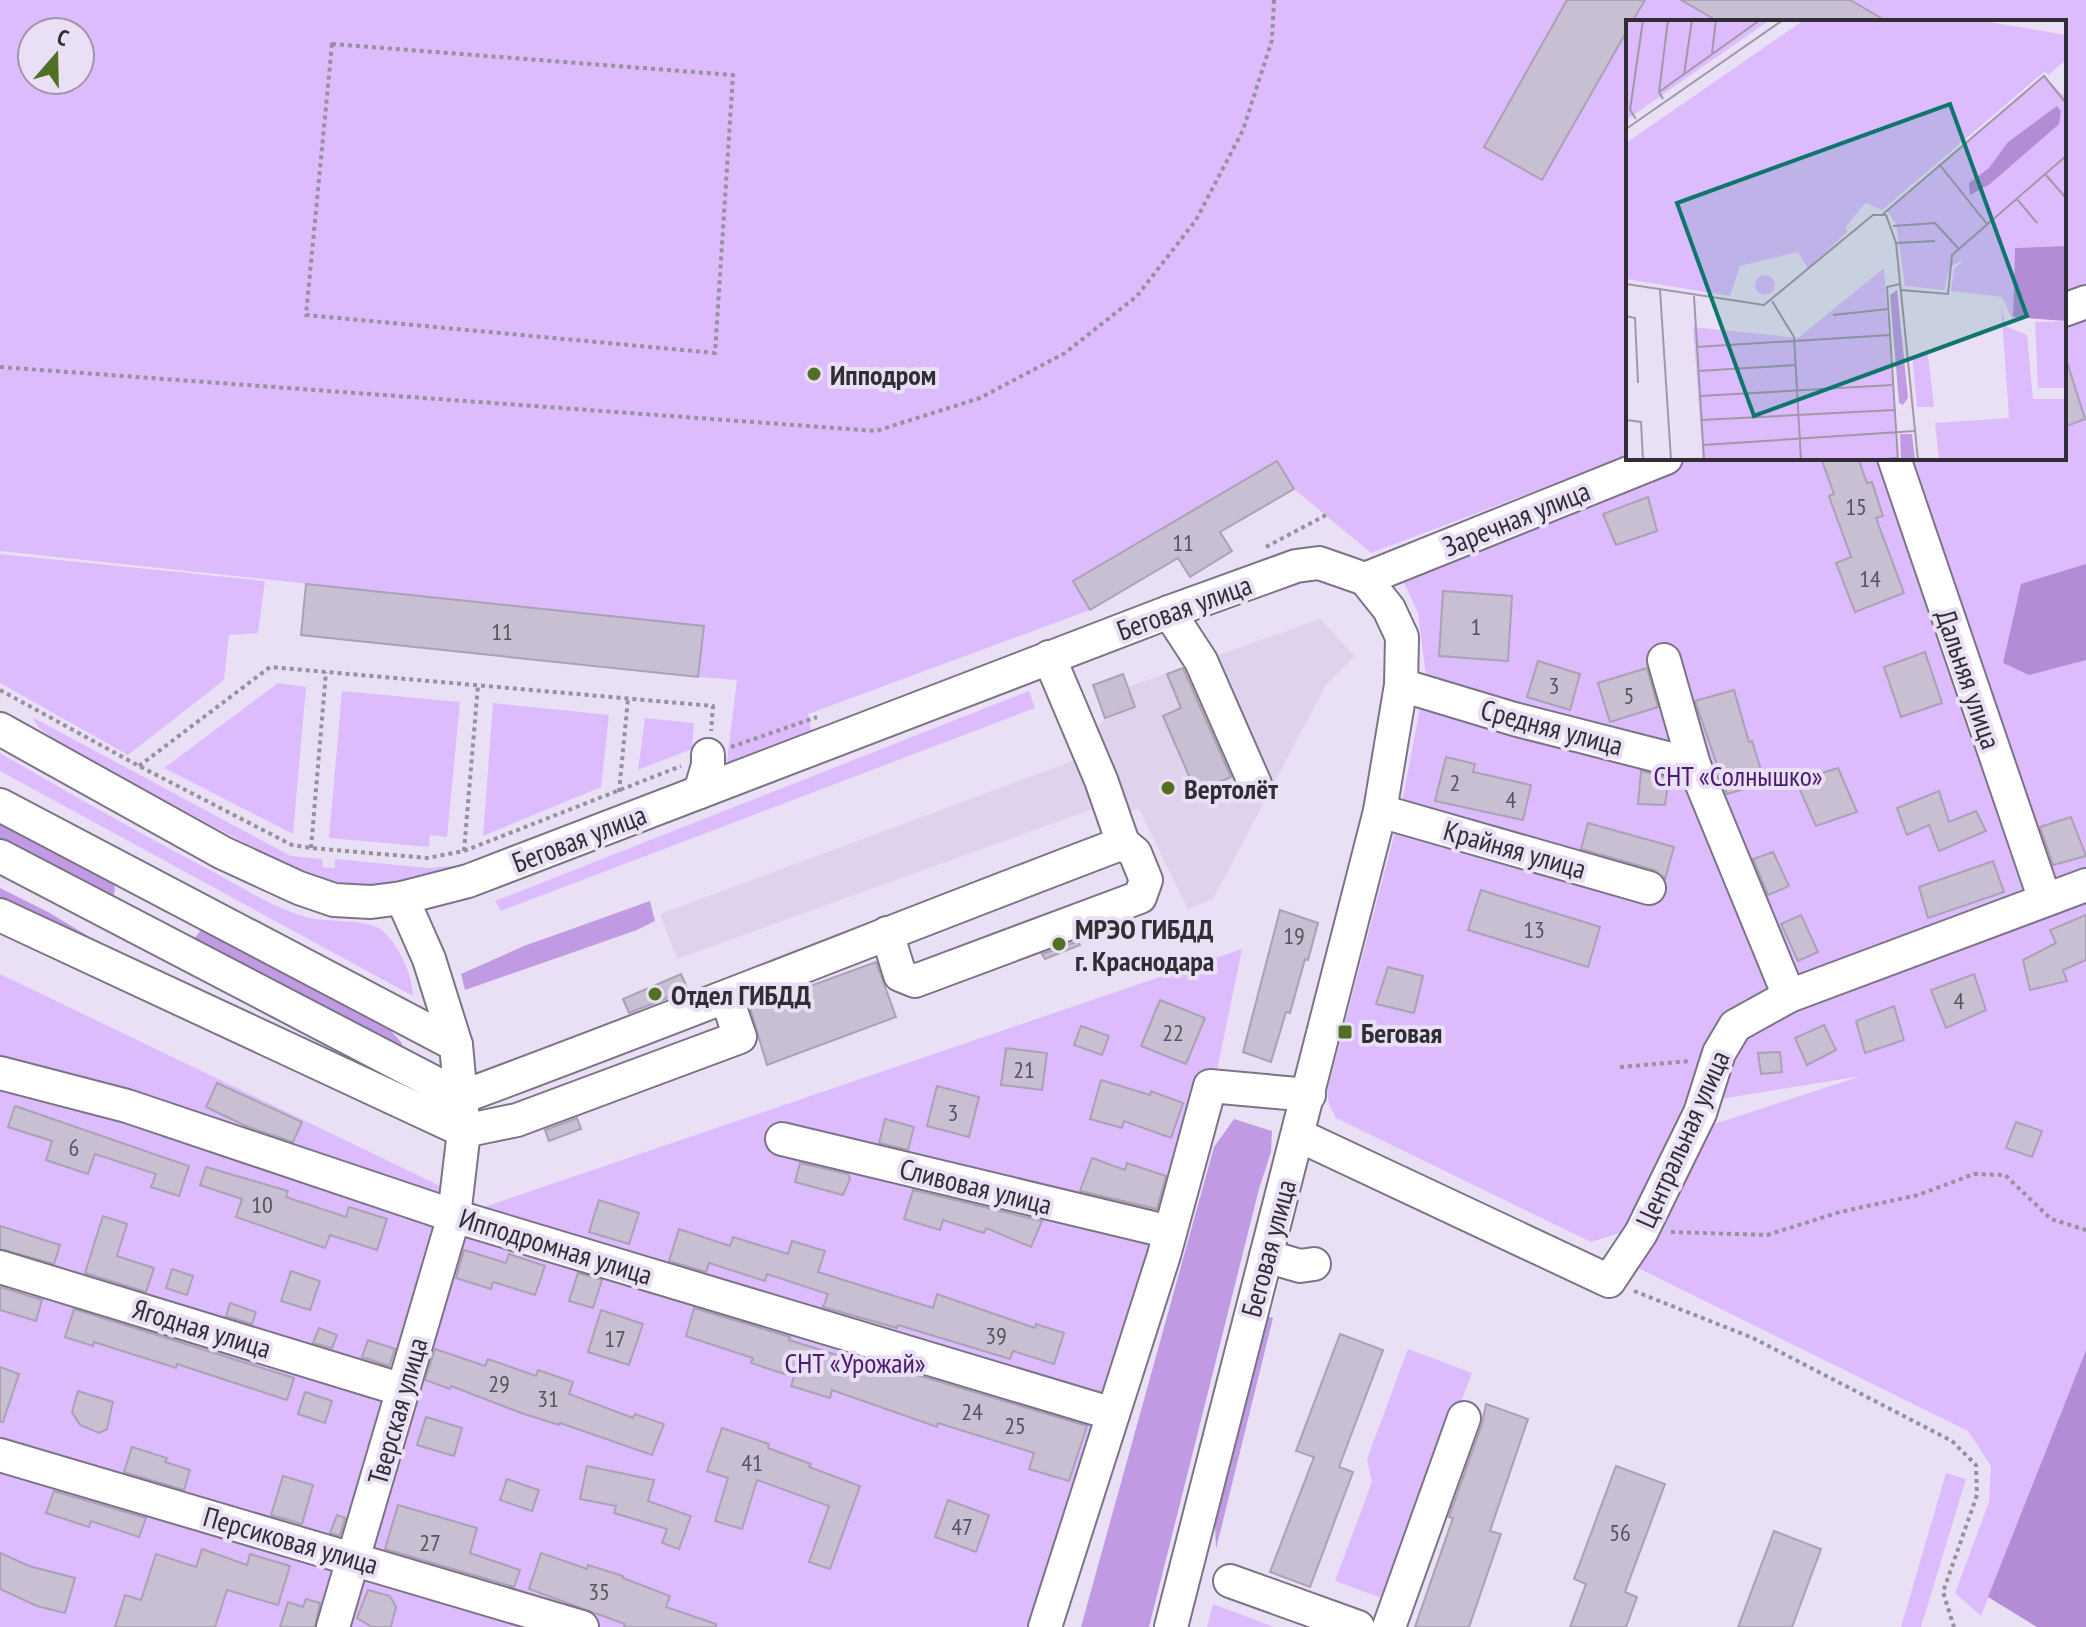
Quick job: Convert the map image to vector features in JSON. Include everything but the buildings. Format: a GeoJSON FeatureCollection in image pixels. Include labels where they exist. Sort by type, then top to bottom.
{"type":"FeatureCollection","features":[{"type":"Feature","properties":{"kind":"street"},"geometry":{"type":"LineString","coordinates":[[2066,309],[2086,302]]}},
{"type":"Feature","properties":{"kind":"street","name":"Заречная улица"},"geometry":{"type":"LineString","coordinates":[[1365,579],[1661,460]]}},
{"type":"Feature","properties":{"kind":"street","name":"Дальняя улица"},"geometry":{"type":"LineString","coordinates":[[1895,460],[2045,900]]}},
{"type":"Feature","properties":{"kind":"street","name":"Беговая улица"},"geometry":{"type":"LineString","coordinates":[[0,729],[223,853],[299,888],[334,900],[371,902],[402,898],[468,881],[1049,657],[1296,566],[1319,563],[1365,579],[1389,609],[1402,637],[1401,685],[1380,811],[1171,1627]]}},
{"type":"Feature","properties":{"kind":"street"},"geometry":{"type":"LineString","coordinates":[[1169,612],[1201,661],[1255,784]]}},
{"type":"Feature","properties":{"kind":"street"},"geometry":{"type":"LineString","coordinates":[[887,933],[900,975],[915,981],[1140,897],[1146,880],[1135,853],[1123,843],[1101,780],[1049,657]]}},
{"type":"Feature","properties":{"kind":"street"},"geometry":{"type":"LineString","coordinates":[[1664,660],[1694,765],[1789,996]]}},
{"type":"Feature","properties":{"kind":"street","name":"Средняя улица"},"geometry":{"type":"LineString","coordinates":[[1401,685],[1514,719],[1694,765]]}},
{"type":"Feature","properties":{"kind":"street"},"geometry":{"type":"LineString","coordinates":[[700,792],[708,755]]}},
{"type":"Feature","properties":{"kind":"street"},"geometry":{"type":"LineString","coordinates":[[0,805],[456,1045]]}},
{"type":"Feature","properties":{"kind":"street","name":"Крайняя улица"},"geometry":{"type":"LineString","coordinates":[[1380,811],[1649,888]]}},
{"type":"Feature","properties":{"kind":"street"},"geometry":{"type":"LineString","coordinates":[[0,856],[462,1097],[727,999],[887,933],[1123,843]]}},
{"type":"Feature","properties":{"kind":"street","name":"Центральная улица"},"geometry":{"type":"LineString","coordinates":[[1609,1281],[1641,1233],[1700,1113],[1719,1053],[1735,1026],[1789,996],[2086,885]]}},
{"type":"Feature","properties":{"kind":"street","name":"Тверская улица"},"geometry":{"type":"LineString","coordinates":[[333,1627],[456,1205],[464,1131],[456,1045],[429,959],[402,898]]}},
{"type":"Feature","properties":{"kind":"street"},"geometry":{"type":"LineString","coordinates":[[0,915],[464,1131],[517,1120],[740,1037],[727,999]]}},
{"type":"Feature","properties":{"kind":"street","name":"Ипподромная улица"},"geometry":{"type":"LineString","coordinates":[[0,1073],[127,1106],[456,1205],[1113,1414]]}},
{"type":"Feature","properties":{"kind":"street"},"geometry":{"type":"LineString","coordinates":[[1045,1627],[1170,1232],[1210,1086],[1309,1095]]}},
{"type":"Feature","properties":{"kind":"street"},"geometry":{"type":"LineString","coordinates":[[1298,1135],[1609,1281]]}},
{"type":"Feature","properties":{"kind":"street","name":"Сливовая улица"},"geometry":{"type":"LineString","coordinates":[[782,1139],[1170,1232]]}},
{"type":"Feature","properties":{"kind":"street"},"geometry":{"type":"LineString","coordinates":[[1266,1256],[1300,1266],[1314,1264]]}},
{"type":"Feature","properties":{"kind":"street","name":"Ягодная улица"},"geometry":{"type":"LineString","coordinates":[[0,1267],[403,1390]]}},
{"type":"Feature","properties":{"kind":"street"},"geometry":{"type":"LineString","coordinates":[[1389,1627],[1464,1418]]}},
{"type":"Feature","properties":{"kind":"street","name":"Персиковая улица"},"geometry":{"type":"LineString","coordinates":[[0,1455],[582,1627]]}},
{"type":"Feature","properties":{"kind":"street"},"geometry":{"type":"LineString","coordinates":[[1230,1581],[1358,1627]]}},
{"type":"Feature","properties":{"kind":"path"},"geometry":{"type":"LineString","coordinates":[[0,367],[876,431],[980,398],[1065,353],[1137,296],[1196,220],[1243,130],[1272,40],[1274,0]]}},
{"type":"Feature","properties":{"kind":"path"},"geometry":{"type":"LineString","coordinates":[[332,44],[733,75],[715,353],[306,315],[332,44]]}},
{"type":"Feature","properties":{"kind":"path"},"geometry":{"type":"LineString","coordinates":[[1262,549],[1326,515]]}},
{"type":"Feature","properties":{"kind":"path"},"geometry":{"type":"LineString","coordinates":[[139,766],[270,667],[713,706],[708,755]]}},
{"type":"Feature","properties":{"kind":"path"},"geometry":{"type":"LineString","coordinates":[[311,848],[326,672]]}},
{"type":"Feature","properties":{"kind":"path"},"geometry":{"type":"LineString","coordinates":[[464,851],[478,685]]}},
{"type":"Feature","properties":{"kind":"path"},"geometry":{"type":"LineString","coordinates":[[0,690],[292,845],[428,858],[464,851],[708,755],[827,713]]}},
{"type":"Feature","properties":{"kind":"path"},"geometry":{"type":"LineString","coordinates":[[619,792],[628,699]]}},
{"type":"Feature","properties":{"kind":"path"},"geometry":{"type":"LineString","coordinates":[[1620,1067],[1679,1064],[1719,1053]]}},
{"type":"Feature","properties":{"kind":"path"},"geometry":{"type":"LineString","coordinates":[[1641,1233],[1689,1231],[1767,1235],[1840,1212],[1918,1195],[1974,1174],[2005,1175],[2051,1219],[2086,1230]]}},
{"type":"Feature","properties":{"kind":"path"},"geometry":{"type":"LineString","coordinates":[[1609,1281],[1753,1338],[1952,1441],[1976,1465],[1977,1495],[1943,1592],[1954,1627]]}},
{"type":"Feature","properties":{"kind":"shaded area"},"geometry":{"type":"Polygon","coordinates":[[[2086,564],[2086,660],[2029,675],[2003,663],[2021,584],[2086,564]]]}},
{"type":"Feature","properties":{"kind":"shaded area"},"geometry":{"type":"Polygon","coordinates":[[[1320,619],[1355,656],[1326,685],[1213,899],[1188,910],[1139,809],[1127,812],[1096,731],[1105,718],[1135,707],[1128,687],[1320,619]]]}},
{"type":"Feature","properties":{"kind":"shaded area"},"geometry":{"type":"Polygon","coordinates":[[[1075,760],[1093,809],[677,959],[660,914],[1075,760]]]}},
{"type":"Feature","properties":{"kind":"shaded area"},"geometry":{"type":"Polygon","coordinates":[[[0,823],[113,880],[113,898],[14,850],[0,840],[0,823]]]}},
{"type":"Feature","properties":{"kind":"shaded area"},"geometry":{"type":"Polygon","coordinates":[[[0,888],[48,912],[118,954],[0,906],[0,888]]]}},
{"type":"Feature","properties":{"kind":"shaded area"},"geometry":{"type":"Polygon","coordinates":[[[650,901],[655,921],[637,930],[465,990],[461,974],[524,946],[650,901]]]}},
{"type":"Feature","properties":{"kind":"shaded area"},"geometry":{"type":"Polygon","coordinates":[[[201,930],[391,1031],[401,1042],[405,1053],[198,948],[194,939],[201,930]]]}},
{"type":"Feature","properties":{"kind":"shaded area"},"geometry":{"type":"Polygon","coordinates":[[[1234,1119],[1272,1131],[1271,1152],[1259,1189],[1149,1627],[1081,1627],[1214,1147],[1234,1119]]]}},
{"type":"Feature","properties":{"kind":"shaded area"},"geometry":{"type":"Polygon","coordinates":[[[1260,1314],[1273,1318],[1216,1549],[1214,1502],[1260,1314]]]}},
{"type":"Feature","properties":{"kind":"shaded area"},"geometry":{"type":"Polygon","coordinates":[[[2086,1350],[2086,1627],[2037,1627],[1988,1597],[2086,1350]]]}},
{"type":"Feature","properties":{"kind":"green space","name":"Ипподром"},"geometry":{"type":"Polygon","coordinates":[[[0,0],[2086,0],[2086,284],[2066,291],[2066,20],[1626,20],[1626,457],[1371,553],[1294,489],[1276,461],[1074,581],[1090,610],[808,714],[813,737],[726,769],[737,680],[698,677],[703,626],[0,551],[0,0]]]}},
{"type":"Feature","properties":{"kind":"green space","name":"СНТ «Солнышко»"},"geometry":{"type":"Polygon","coordinates":[[[2086,304],[2086,1350],[1981,1616],[1955,1593],[1989,1502],[1991,1466],[1968,1431],[1634,1266],[1711,1125],[1861,1076],[1690,1104],[1629,1230],[1591,1242],[1336,1118],[1327,1091],[1400,813],[1426,676],[1418,613],[1397,568],[1672,460],[2066,460],[2066,312],[2086,304]]]}},
{"type":"Feature","properties":{"kind":"green space"},"geometry":{"type":"Polygon","coordinates":[[[0,554],[265,581],[258,633],[229,635],[224,680],[128,755],[0,683],[0,554]]]}},
{"type":"Feature","properties":{"kind":"green space"},"geometry":{"type":"Polygon","coordinates":[[[278,683],[306,687],[293,834],[164,768],[278,683]]]}},
{"type":"Feature","properties":{"kind":"green space"},"geometry":{"type":"Polygon","coordinates":[[[342,691],[460,702],[447,837],[430,835],[429,847],[329,838],[342,691]]]}},
{"type":"Feature","properties":{"kind":"green space"},"geometry":{"type":"Polygon","coordinates":[[[1029,691],[1035,708],[501,911],[495,901],[1029,691]]]}},
{"type":"Feature","properties":{"kind":"green space"},"geometry":{"type":"Polygon","coordinates":[[[493,703],[609,715],[601,787],[483,836],[493,703]]]}},
{"type":"Feature","properties":{"kind":"green space"},"geometry":{"type":"Polygon","coordinates":[[[32,717],[291,856],[322,859],[323,867],[335,868],[335,859],[428,868],[452,866],[454,875],[392,886],[335,884],[289,867],[59,743],[38,727],[32,717]]]}},
{"type":"Feature","properties":{"kind":"green space"},"geometry":{"type":"Polygon","coordinates":[[[645,718],[694,723],[692,749],[638,770],[645,718]]]}},
{"type":"Feature","properties":{"kind":"green space"},"geometry":{"type":"Polygon","coordinates":[[[0,753],[129,827],[281,908],[315,919],[358,922],[377,927],[400,953],[411,980],[413,996],[0,771],[0,753]]]}},
{"type":"Feature","properties":{"kind":"green space","name":"СНТ «Урожай»"},"geometry":{"type":"Polygon","coordinates":[[[1242,949],[1214,1085],[1053,1627],[0,1627],[0,974],[484,1207],[1242,949]]]}},
{"type":"Feature","properties":{"kind":"green space"},"geometry":{"type":"Polygon","coordinates":[[[1408,1349],[1472,1373],[1387,1600],[1335,1581],[1372,1482],[1367,1459],[1408,1349]]]}},
{"type":"Feature","properties":{"kind":"green space"},"geometry":{"type":"Polygon","coordinates":[[[1946,1473],[1966,1479],[1921,1627],[1901,1627],[1946,1473]]]}},
{"type":"Feature","properties":{"kind":"green space"},"geometry":{"type":"Polygon","coordinates":[[[1213,1604],[1274,1627],[1207,1627],[1213,1604]]]}},
{"type":"Feature","properties":{"kind":"place","name":"Ипподром"},"geometry":{"type":"Point","coordinates":[814,374]}},
{"type":"Feature","properties":{"kind":"place","name":"Вертолёт"},"geometry":{"type":"Point","coordinates":[1168,788]}},
{"type":"Feature","properties":{"kind":"place","name":"МРЭО ГИБДД г. Краснодара"},"geometry":{"type":"Point","coordinates":[1059,944]}},
{"type":"Feature","properties":{"kind":"place","name":"Отдел ГИБДД"},"geometry":{"type":"Point","coordinates":[655,994]}},
{"type":"Feature","properties":{"kind":"place","name":"Беговая"},"geometry":{"type":"Point","coordinates":[1345,1032]}}]}
